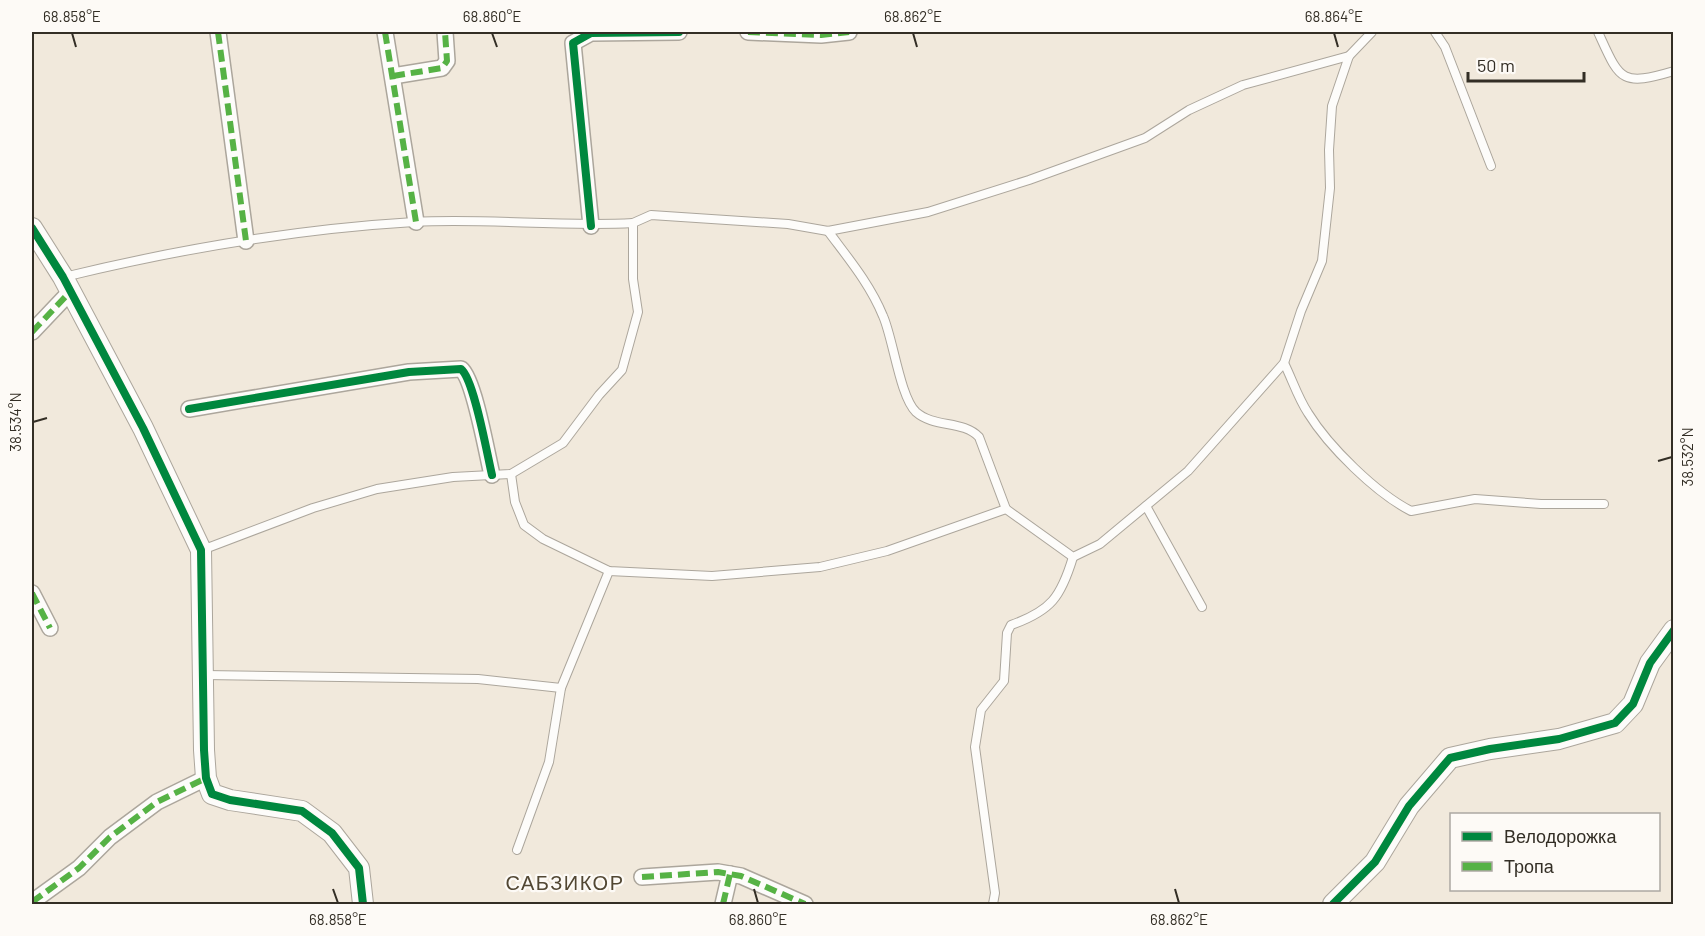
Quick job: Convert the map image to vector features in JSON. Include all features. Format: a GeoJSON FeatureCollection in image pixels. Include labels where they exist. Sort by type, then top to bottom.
{"type":"FeatureCollection","features":[{"type":"Feature","properties":{"kind":"street"},"geometry":{"type":"LineString","coordinates":[[218,32],[246,241]]}},
{"type":"Feature","properties":{"kind":"street"},"geometry":{"type":"LineString","coordinates":[[385,32],[416,222]]}},
{"type":"Feature","properties":{"kind":"street"},"geometry":{"type":"LineString","coordinates":[[393,76],[442,68],[447,61],[445,32]]}},
{"type":"Feature","properties":{"kind":"street"},"geometry":{"type":"LineString","coordinates":[[591,226],[573,43],[591,33],[679,32]]}},
{"type":"Feature","properties":{"kind":"street"},"geometry":{"type":"LineString","coordinates":[[748,32],[844,32]]}},
{"type":"Feature","properties":{"kind":"street"},"geometry":{"type":"LineString","coordinates":[[32,228],[66,285],[143,428],[201,550],[206,778],[212,794],[230,801],[302,811],[332,833],[359,868],[363,904]]}},
{"type":"Feature","properties":{"kind":"street"},"geometry":{"type":"LineString","coordinates":[[32,332],[66,285]]}},
{"type":"Feature","properties":{"kind":"street"},"geometry":{"type":"LineString","coordinates":[[189,409],[409,372],[457,368],[467,374],[492,475]]}},
{"type":"Feature","properties":{"kind":"street"},"geometry":{"type":"LineString","coordinates":[[32,593],[50,628]]}},
{"type":"Feature","properties":{"kind":"street"},"geometry":{"type":"LineString","coordinates":[[1333,904],[1375,862],[1409,806],[1450,758],[1490,749],[1559,739],[1614,723],[1633,704],[1650,663],[1674,630]]}},
{"type":"Feature","properties":{"kind":"street"},"geometry":{"type":"LineString","coordinates":[[32,902],[80,868],[110,837],[157,802],[206,778]]}},
{"type":"Feature","properties":{"kind":"street"},"geometry":{"type":"LineString","coordinates":[[642,877],[718,872],[730,874],[805,904]]}},
{"type":"Feature","properties":{"kind":"street"},"geometry":{"type":"LineString","coordinates":[[723,904],[730,874]]}},
{"type":"Feature","properties":{"kind":"lane"},"geometry":{"type":"LineString","coordinates":[[993,904],[995,893],[975,747],[981,710],[1004,681],[1007,633],[1011,625],[1041,611],[1054,600],[1064,587],[1073,557],[1100,543],[1188,471],[1284,363],[1301,311],[1322,261],[1330,188],[1329,150],[1332,106],[1349,56],[1372,32]]}},
{"type":"Feature","properties":{"kind":"lane"},"geometry":{"type":"LineString","coordinates":[[1435,32],[1445,47],[1491,166]]}},
{"type":"Feature","properties":{"kind":"lane"},"geometry":{"type":"LineString","coordinates":[[1598,32],[1611,61],[1622,74],[1632,80],[1644,80],[1674,71]]}},
{"type":"Feature","properties":{"kind":"lane"},"geometry":{"type":"LineString","coordinates":[[66,285],[134,260],[246,241],[416,222],[591,226],[633,224],[651,215],[788,224],[828,231],[928,212],[1029,180],[1145,138],[1189,110],[1243,85],[1349,56]]}},
{"type":"Feature","properties":{"kind":"lane"},"geometry":{"type":"LineString","coordinates":[[201,550],[313,508],[377,489],[453,477],[511,474],[564,443],[599,395],[622,370],[638,312],[633,279],[633,224]]}},
{"type":"Feature","properties":{"kind":"lane"},"geometry":{"type":"LineString","coordinates":[[828,231],[859,271],[884,317],[901,378],[914,411],[929,421],[971,430],[979,438],[1006,509],[1073,557]]}},
{"type":"Feature","properties":{"kind":"lane"},"geometry":{"type":"LineString","coordinates":[[1284,363],[1306,411],[1326,438],[1384,495],[1411,511],[1475,499],[1541,504],[1604,504]]}},
{"type":"Feature","properties":{"kind":"lane"},"geometry":{"type":"LineString","coordinates":[[511,474],[515,502],[524,525],[543,539],[609,572],[712,576],[820,567],[887,551],[1006,509]]}},
{"type":"Feature","properties":{"kind":"lane"},"geometry":{"type":"LineString","coordinates":[[1146,506],[1202,607]]}},
{"type":"Feature","properties":{"kind":"lane"},"geometry":{"type":"LineString","coordinates":[[516,850],[549,762],[561,688],[609,572]]}},
{"type":"Feature","properties":{"kind":"lane"},"geometry":{"type":"LineString","coordinates":[[205,675],[478,679],[561,688]]}},
{"type":"Feature","properties":{"kind":"marked path"},"geometry":{"type":"LineString","coordinates":[[218,32],[246,241]]}},
{"type":"Feature","properties":{"kind":"marked path"},"geometry":{"type":"LineString","coordinates":[[385,32],[416,222]]}},
{"type":"Feature","properties":{"kind":"marked path"},"geometry":{"type":"LineString","coordinates":[[393,76],[442,68],[447,61],[445,32]]}},
{"type":"Feature","properties":{"kind":"marked path"},"geometry":{"type":"LineString","coordinates":[[748,32],[821,35],[849,32]]}},
{"type":"Feature","properties":{"kind":"marked path"},"geometry":{"type":"LineString","coordinates":[[32,332],[69,293]]}},
{"type":"Feature","properties":{"kind":"marked path"},"geometry":{"type":"LineString","coordinates":[[32,593],[50,628]]}},
{"type":"Feature","properties":{"kind":"marked path"},"geometry":{"type":"LineString","coordinates":[[32,902],[79,868],[110,837],[157,802],[206,778]]}},
{"type":"Feature","properties":{"kind":"marked path"},"geometry":{"type":"LineString","coordinates":[[642,877],[718,872],[741,876],[805,904]]}},
{"type":"Feature","properties":{"kind":"marked path"},"geometry":{"type":"LineString","coordinates":[[723,904],[730,874]]}},
{"type":"Feature","properties":{"kind":"cycle path"},"geometry":{"type":"LineString","coordinates":[[591,226],[573,43],[591,33],[679,32]]}},
{"type":"Feature","properties":{"kind":"cycle path"},"geometry":{"type":"LineString","coordinates":[[32,228],[63,277],[143,428],[201,550],[204,750],[206,778],[212,794],[230,800],[302,811],[332,833],[359,868],[363,904]]}},
{"type":"Feature","properties":{"kind":"cycle path"},"geometry":{"type":"LineString","coordinates":[[189,409],[409,372],[461,369],[471,387],[492,475]]}},
{"type":"Feature","properties":{"kind":"cycle path"},"geometry":{"type":"LineString","coordinates":[[1333,904],[1375,862],[1409,806],[1450,758],[1490,749],[1559,739],[1615,723],[1633,704],[1650,663],[1674,630]]}},
{"type":"Feature","properties":{"kind":"district","name":"САБЗИКОР"},"geometry":{"type":"Point","coordinates":[565,882]}}]}
